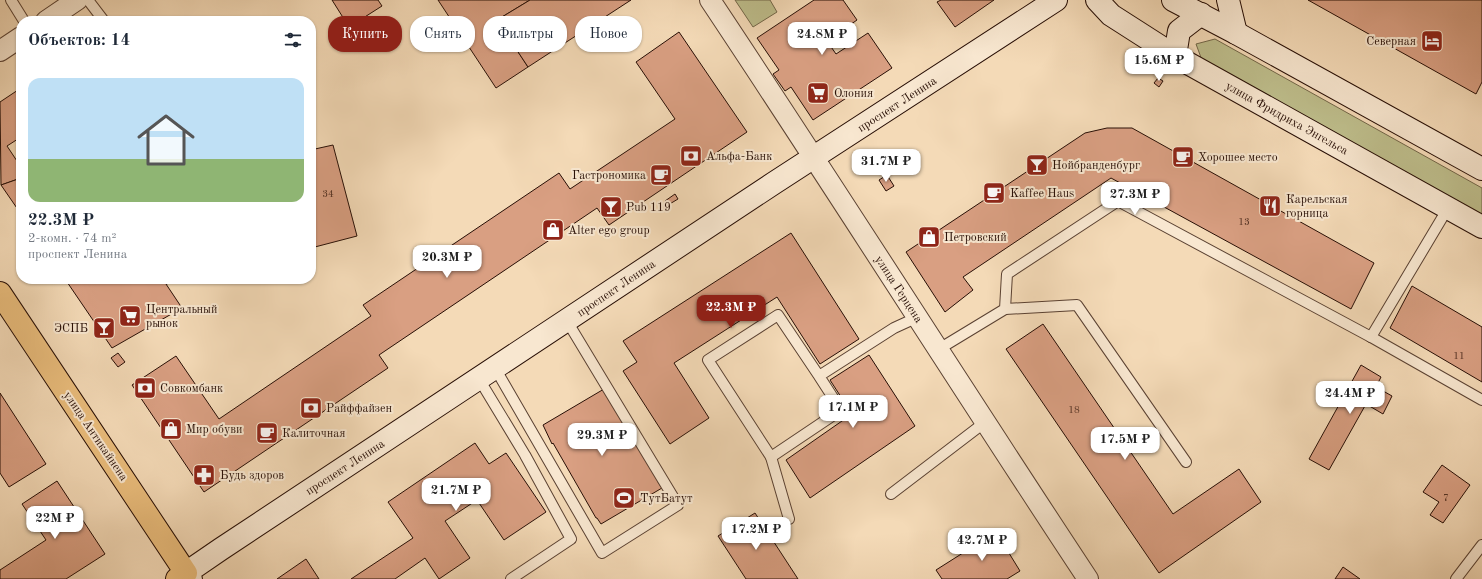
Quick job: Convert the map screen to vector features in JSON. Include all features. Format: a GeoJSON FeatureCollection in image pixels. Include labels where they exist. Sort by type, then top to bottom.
{"type":"FeatureCollection","features":[{"type":"Feature","properties":{"kind":"main road","name":"проспект Ленина"},"geometry":{"type":"LineString","coordinates":[[185,577],[487,374],[813,158],[1056,0]]}},
{"type":"Feature","properties":{"kind":"main road","name":"улица Фридриха Энгельса"},"geometry":{"type":"LineString","coordinates":[[1097,0],[1112,15],[1175,56],[1482,227]]}},
{"type":"Feature","properties":{"kind":"main road"},"geometry":{"type":"LineString","coordinates":[[1173,0],[1236,33],[1482,169]]}},
{"type":"Feature","properties":{"kind":"main road"},"geometry":{"type":"LineString","coordinates":[[1228,0],[1236,33]]}},
{"type":"Feature","properties":{"kind":"main road"},"geometry":{"type":"LineString","coordinates":[[1175,56],[1179,31],[1201,14]]}},
{"type":"Feature","properties":{"kind":"main road","name":"улица Антикайнена"},"geometry":{"type":"LineString","coordinates":[[0,293],[185,577]]}},
{"type":"Feature","properties":{"kind":"street"},"geometry":{"type":"LineString","coordinates":[[53,16],[77,0]]}},
{"type":"Feature","properties":{"kind":"street","name":"улица Герцена"},"geometry":{"type":"LineString","coordinates":[[710,0],[939,349],[984,423],[1088,579]]}},
{"type":"Feature","properties":{"kind":"street"},"geometry":{"type":"LineString","coordinates":[[0,51],[16,40]]}},
{"type":"Feature","properties":{"kind":"lane"},"geometry":{"type":"LineString","coordinates":[[11,0],[21,16]]}},
{"type":"Feature","properties":{"kind":"lane"},"geometry":{"type":"LineString","coordinates":[[88,0],[100,16]]}},
{"type":"Feature","properties":{"kind":"lane"},"geometry":{"type":"LineString","coordinates":[[1004,309],[1007,274],[1118,201],[1371,337],[1482,400]]}},
{"type":"Feature","properties":{"kind":"lane"},"geometry":{"type":"LineString","coordinates":[[1371,337],[1448,208]]}},
{"type":"Feature","properties":{"kind":"lane"},"geometry":{"type":"LineString","coordinates":[[939,349],[1004,309],[1077,305],[1186,462]]}},
{"type":"Feature","properties":{"kind":"lane"},"geometry":{"type":"LineString","coordinates":[[771,457],[841,410],[778,315],[708,360],[771,457],[789,519]]}},
{"type":"Feature","properties":{"kind":"lane"},"geometry":{"type":"LineString","coordinates":[[819,376],[894,328],[918,317]]}},
{"type":"Feature","properties":{"kind":"lane"},"geometry":{"type":"LineString","coordinates":[[487,374],[602,553],[678,505],[567,321]]}},
{"type":"Feature","properties":{"kind":"lane"},"geometry":{"type":"LineString","coordinates":[[487,374],[525,455],[571,539],[511,579]]}},
{"type":"Feature","properties":{"kind":"lane"},"geometry":{"type":"LineString","coordinates":[[891,494],[984,423]]}},
{"type":"Feature","properties":{"kind":"lane"},"geometry":{"type":"LineString","coordinates":[[1456,579],[1482,545]]}},
{"type":"Feature","properties":{"kind":"green space"},"geometry":{"type":"Polygon","coordinates":[[[735,0],[770,0],[777,12],[753,27],[735,0]]]}},
{"type":"Feature","properties":{"kind":"green space"},"geometry":{"type":"Polygon","coordinates":[[[1215,39],[1482,188],[1482,215],[1203,63],[1196,44],[1215,39]]]}},
{"type":"Feature","properties":{"kind":"building"},"geometry":{"type":"Polygon","coordinates":[[[332,0],[378,0],[382,6],[366,16],[342,16],[332,0]]]}},
{"type":"Feature","properties":{"kind":"building"},"geometry":{"type":"Polygon","coordinates":[[[438,0],[530,0],[504,16],[483,16],[483,52],[518,52],[528,67],[496,88],[472,52],[475,52],[475,16],[449,16],[438,0]]]}},
{"type":"Feature","properties":{"kind":"building"},"geometry":{"type":"Polygon","coordinates":[[[530,0],[631,0],[606,16],[575,16],[575,36],[567,42],[567,16],[504,16],[530,0]]]}},
{"type":"Feature","properties":{"kind":"building"},"geometry":{"type":"Polygon","coordinates":[[[814,0],[843,0],[857,20],[827,41],[836,54],[868,33],[892,68],[813,120],[791,87],[785,91],[773,74],[779,70],[757,38],[814,0]]]}},
{"type":"Feature","properties":{"kind":"building"},"geometry":{"type":"Polygon","coordinates":[[[941,0],[994,0],[955,27],[937,2],[941,0]]]}},
{"type":"Feature","properties":{"kind":"building","name":"Северная"},"geometry":{"type":"Polygon","coordinates":[[[1308,0],[1482,0],[1482,82],[1476,94],[1308,0]]]}},
{"type":"Feature","properties":{"kind":"building"},"geometry":{"type":"Polygon","coordinates":[[[679,32],[747,132],[609,225],[597,208],[379,355],[388,368],[204,492],[132,385],[176,356],[219,419],[371,316],[363,305],[559,173],[570,189],[675,119],[636,62],[679,32]]]}},
{"type":"Feature","properties":{"kind":"building"},"geometry":{"type":"Polygon","coordinates":[[[518,52],[551,52],[528,67],[518,52]]]}},
{"type":"Feature","properties":{"kind":"building"},"geometry":{"type":"Polygon","coordinates":[[[1158,78],[1163,81],[1159,87],[1154,83],[1158,78]]]}},
{"type":"Feature","properties":{"kind":"building"},"geometry":{"type":"Polygon","coordinates":[[[16,91],[16,140],[7,146],[16,160],[16,180],[1,185],[0,102],[16,91]]]}},
{"type":"Feature","properties":{"kind":"building"},"geometry":{"type":"Polygon","coordinates":[[[1107,128],[1132,128],[1374,263],[1351,309],[1111,178],[963,277],[973,290],[945,312],[906,252],[1085,133],[1107,128]]]}},
{"type":"Feature","properties":{"kind":"building"},"geometry":{"type":"Polygon","coordinates":[[[333,145],[357,236],[316,247],[316,149],[333,145]]]}},
{"type":"Feature","properties":{"kind":"building"},"geometry":{"type":"Polygon","coordinates":[[[887,175],[894,186],[886,191],[879,180],[887,175]]]}},
{"type":"Feature","properties":{"kind":"building"},"geometry":{"type":"Polygon","coordinates":[[[16,180],[16,207],[1,185],[16,180]]]}},
{"type":"Feature","properties":{"kind":"building"},"geometry":{"type":"Polygon","coordinates":[[[675,194],[678,199],[668,205],[665,201],[675,194]]]}},
{"type":"Feature","properties":{"kind":"building"},"geometry":{"type":"Polygon","coordinates":[[[791,233],[859,339],[820,364],[777,297],[674,363],[709,418],[670,444],[623,371],[637,362],[623,341],[791,233]]]}},
{"type":"Feature","properties":{"kind":"building","name":"Центральный рынок"},"geometry":{"type":"Polygon","coordinates":[[[68,284],[166,284],[182,308],[112,348],[68,284]]]}},
{"type":"Feature","properties":{"kind":"building"},"geometry":{"type":"Polygon","coordinates":[[[1412,286],[1482,327],[1482,382],[1390,328],[1412,286]]]}},
{"type":"Feature","properties":{"kind":"building"},"geometry":{"type":"Polygon","coordinates":[[[1043,324],[1173,514],[1239,469],[1261,502],[1159,573],[1006,349],[1043,324]]]}},
{"type":"Feature","properties":{"kind":"building"},"geometry":{"type":"Polygon","coordinates":[[[118,353],[125,362],[118,367],[111,358],[118,353]]]}},
{"type":"Feature","properties":{"kind":"building"},"geometry":{"type":"Polygon","coordinates":[[[869,355],[915,426],[810,498],[786,460],[852,414],[830,380],[869,355]]]}},
{"type":"Feature","properties":{"kind":"building"},"geometry":{"type":"Polygon","coordinates":[[[1361,365],[1381,377],[1376,387],[1392,396],[1383,414],[1366,404],[1329,470],[1309,459],[1361,365]]]}},
{"type":"Feature","properties":{"kind":"building"},"geometry":{"type":"Polygon","coordinates":[[[604,389],[662,488],[601,524],[596,518],[553,443],[552,444],[543,425],[604,389]]]}},
{"type":"Feature","properties":{"kind":"building"},"geometry":{"type":"Polygon","coordinates":[[[0,393],[46,464],[9,487],[0,473],[0,393]]]}},
{"type":"Feature","properties":{"kind":"building"},"geometry":{"type":"Polygon","coordinates":[[[475,443],[489,464],[506,453],[546,512],[504,540],[477,500],[445,521],[470,558],[439,579],[425,558],[395,579],[351,579],[413,538],[388,502],[475,443]]]}},
{"type":"Feature","properties":{"kind":"building"},"geometry":{"type":"Polygon","coordinates":[[[1442,465],[1470,485],[1443,523],[1430,515],[1439,502],[1423,492],[1442,465]]]}},
{"type":"Feature","properties":{"kind":"building"},"geometry":{"type":"Polygon","coordinates":[[[57,481],[105,554],[66,579],[0,579],[0,570],[46,540],[22,504],[57,481]]]}},
{"type":"Feature","properties":{"kind":"building"},"geometry":{"type":"Polygon","coordinates":[[[755,513],[798,579],[746,579],[718,536],[755,513]]]}},
{"type":"Feature","properties":{"kind":"building"},"geometry":{"type":"Polygon","coordinates":[[[996,532],[1020,571],[1007,579],[942,579],[936,570],[996,532]]]}},
{"type":"Feature","properties":{"kind":"building"},"geometry":{"type":"Polygon","coordinates":[[[306,559],[319,579],[277,579],[306,559]]]}},
{"type":"Feature","properties":{"kind":"building"},"geometry":{"type":"Polygon","coordinates":[[[1343,567],[1360,579],[1335,579],[1343,567]]]}},
{"type":"Feature","properties":{"kind":"place","name":"Северная"},"geometry":{"type":"Point","coordinates":[1432,41]}},
{"type":"Feature","properties":{"kind":"place","name":"Олония"},"geometry":{"type":"Point","coordinates":[818,93]}},
{"type":"Feature","properties":{"kind":"place","name":"Альфа-Банк"},"geometry":{"type":"Point","coordinates":[691,156]}},
{"type":"Feature","properties":{"kind":"place","name":"Хорошее место"},"geometry":{"type":"Point","coordinates":[1183,157]}},
{"type":"Feature","properties":{"kind":"place","name":"Нойбранденбург"},"geometry":{"type":"Point","coordinates":[1037,165]}},
{"type":"Feature","properties":{"kind":"place","name":"Гастрономика"},"geometry":{"type":"Point","coordinates":[661,175]}},
{"type":"Feature","properties":{"kind":"place","name":"Kaffee Haus"},"geometry":{"type":"Point","coordinates":[994,193]}},
{"type":"Feature","properties":{"kind":"place","name":"Карельская горница"},"geometry":{"type":"Point","coordinates":[1270,206]}},
{"type":"Feature","properties":{"kind":"place","name":"Pub 119"},"geometry":{"type":"Point","coordinates":[611,207]}},
{"type":"Feature","properties":{"kind":"place","name":"Alter ego group"},"geometry":{"type":"Point","coordinates":[553,230]}},
{"type":"Feature","properties":{"kind":"place","name":"Петровский"},"geometry":{"type":"Point","coordinates":[929,237]}},
{"type":"Feature","properties":{"kind":"place","name":"Центральный рынок"},"geometry":{"type":"Point","coordinates":[130,316]}},
{"type":"Feature","properties":{"kind":"place","name":"ЭСПБ"},"geometry":{"type":"Point","coordinates":[104,328]}},
{"type":"Feature","properties":{"kind":"place","name":"Совкомбанк"},"geometry":{"type":"Point","coordinates":[145,388]}},
{"type":"Feature","properties":{"kind":"place","name":"Райффайзен"},"geometry":{"type":"Point","coordinates":[311,408]}},
{"type":"Feature","properties":{"kind":"place","name":"Мир обуви"},"geometry":{"type":"Point","coordinates":[171,429]}},
{"type":"Feature","properties":{"kind":"place","name":"Калиточная"},"geometry":{"type":"Point","coordinates":[267,433]}},
{"type":"Feature","properties":{"kind":"place","name":"Будь здоров"},"geometry":{"type":"Point","coordinates":[204,475]}},
{"type":"Feature","properties":{"kind":"place","name":"ТутБатут"},"geometry":{"type":"Point","coordinates":[624,498]}}]}
